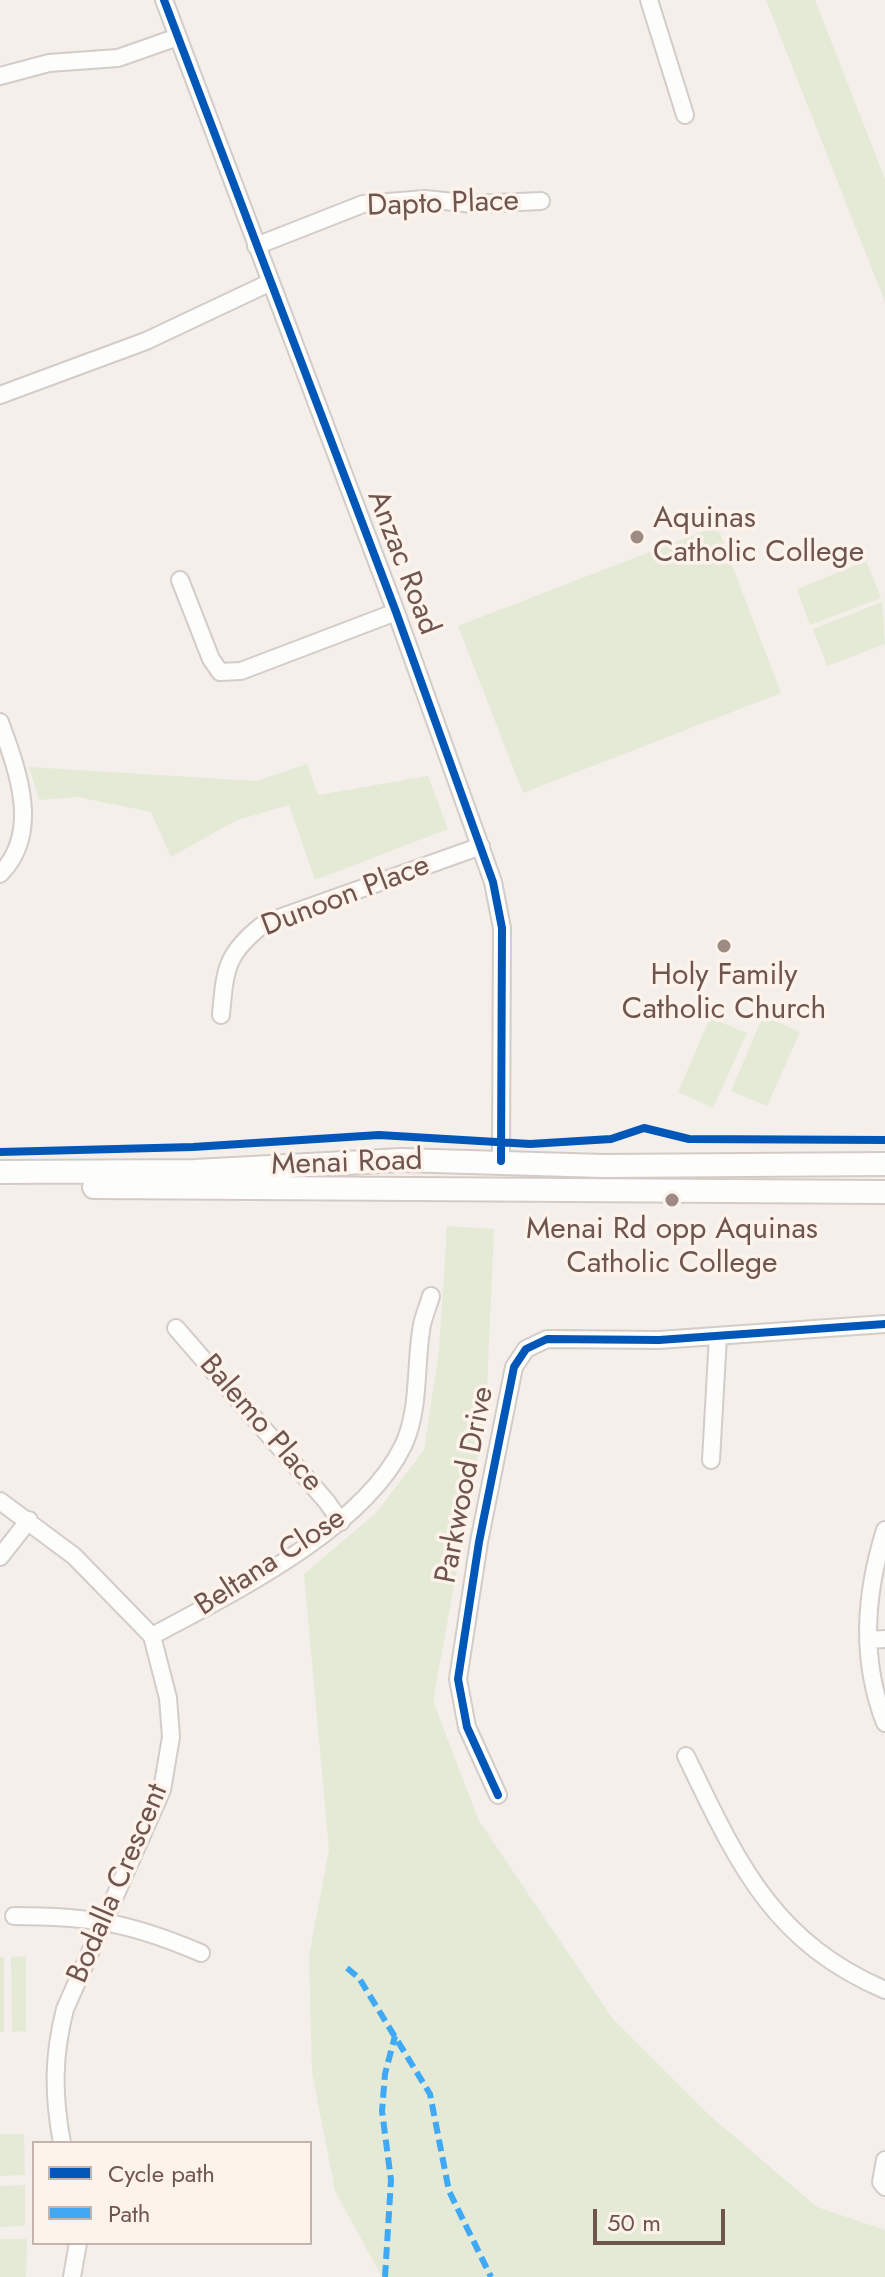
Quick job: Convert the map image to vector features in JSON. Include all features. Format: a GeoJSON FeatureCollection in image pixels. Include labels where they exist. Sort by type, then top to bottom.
{"type":"FeatureCollection","features":[{"type":"Feature","properties":{"kind":"main road","name":"Menai Road"},"geometry":{"type":"LineString","coordinates":[[0,1172],[147,1172],[401,1160],[619,1166],[885,1164]]}},
{"type":"Feature","properties":{"kind":"main road","name":"Anzac Road"},"geometry":{"type":"LineString","coordinates":[[500,1189],[501,1161]]}},
{"type":"Feature","properties":{"kind":"main road","name":"Menai Road"},"geometry":{"type":"LineString","coordinates":[[0,1187],[885,1192]]}},
{"type":"Feature","properties":{"kind":"street","name":"Anzac Road"},"geometry":{"type":"LineString","coordinates":[[164,0],[175,38],[396,612],[481,846],[502,928],[501,1161]]}},
{"type":"Feature","properties":{"kind":"street"},"geometry":{"type":"LineString","coordinates":[[649,0],[685,115]]}},
{"type":"Feature","properties":{"kind":"street"},"geometry":{"type":"LineString","coordinates":[[0,76],[49,63],[118,58],[175,38]]}},
{"type":"Feature","properties":{"kind":"street","name":"Dapto Place"},"geometry":{"type":"LineString","coordinates":[[256,246],[363,204],[425,199],[473,204],[541,201]]}},
{"type":"Feature","properties":{"kind":"street"},"geometry":{"type":"LineString","coordinates":[[1,392],[146,341],[271,282]]}},
{"type":"Feature","properties":{"kind":"street"},"geometry":{"type":"LineString","coordinates":[[180,580],[211,659],[220,672],[241,671],[396,612]]}},
{"type":"Feature","properties":{"kind":"street"},"geometry":{"type":"LineString","coordinates":[[0,722],[17,771],[23,804],[16,850],[0,874]]}},
{"type":"Feature","properties":{"kind":"street","name":"Dunoon Place"},"geometry":{"type":"LineString","coordinates":[[221,1015],[225,974],[239,943],[265,923],[481,846]]}},
{"type":"Feature","properties":{"kind":"street","name":"Beltana Close"},"geometry":{"type":"LineString","coordinates":[[152,1636],[341,1522],[371,1493],[403,1446],[413,1413],[421,1329],[431,1296]]}},
{"type":"Feature","properties":{"kind":"street","name":"Parkwood Drive"},"geometry":{"type":"LineString","coordinates":[[498,1795],[467,1727],[458,1679],[479,1542],[514,1367],[526,1349],[547,1339],[718,1336],[885,1324]]}},
{"type":"Feature","properties":{"kind":"street","name":"Balemo Place"},"geometry":{"type":"LineString","coordinates":[[176,1328],[341,1522]]}},
{"type":"Feature","properties":{"kind":"street"},"geometry":{"type":"LineString","coordinates":[[711,1460],[718,1336]]}},
{"type":"Feature","properties":{"kind":"street","name":"Bodalla Crescent"},"geometry":{"type":"LineString","coordinates":[[0,1501],[74,1556],[152,1636],[168,1698],[168,1763],[162,1790],[65,2009],[56,2046],[53,2083],[62,2141]]}},
{"type":"Feature","properties":{"kind":"street"},"geometry":{"type":"LineString","coordinates":[[0,1557],[29,1520]]}},
{"type":"Feature","properties":{"kind":"street"},"geometry":{"type":"LineString","coordinates":[[885,1530],[871,1575],[866,1609],[876,1640],[873,1678],[885,1723]]}},
{"type":"Feature","properties":{"kind":"street"},"geometry":{"type":"LineString","coordinates":[[686,1756],[721,1828],[771,1909],[792,1933],[821,1954],[885,1990]]}},
{"type":"Feature","properties":{"kind":"street"},"geometry":{"type":"LineString","coordinates":[[14,1916],[104,1920],[201,1953]]}},
{"type":"Feature","properties":{"kind":"street"},"geometry":{"type":"LineString","coordinates":[[883,2185],[885,2160]]}},
{"type":"Feature","properties":{"kind":"street"},"geometry":{"type":"LineString","coordinates":[[72,2277],[78,2245]]}},
{"type":"Feature","properties":{"kind":"green space"},"geometry":{"type":"Polygon","coordinates":[[[766,0],[815,0],[885,179],[885,302],[766,0]]]}},
{"type":"Feature","properties":{"kind":"green space"},"geometry":{"type":"Polygon","coordinates":[[[717,526],[781,693],[523,793],[458,626],[717,526]]]}},
{"type":"Feature","properties":{"kind":"green space"},"geometry":{"type":"Polygon","coordinates":[[[866,561],[881,598],[810,625],[797,589],[866,561]]]}},
{"type":"Feature","properties":{"kind":"green space"},"geometry":{"type":"Polygon","coordinates":[[[882,602],[885,644],[827,666],[813,629],[882,602]]]}},
{"type":"Feature","properties":{"kind":"green space"},"geometry":{"type":"Polygon","coordinates":[[[307,764],[318,795],[428,776],[448,829],[315,880],[289,805],[237,820],[171,857],[151,812],[78,797],[39,800],[29,767],[256,781],[307,764]]]}},
{"type":"Feature","properties":{"kind":"green space"},"geometry":{"type":"Polygon","coordinates":[[[763,1016],[800,1032],[767,1106],[731,1091],[763,1016]]]}},
{"type":"Feature","properties":{"kind":"green space"},"geometry":{"type":"Polygon","coordinates":[[[710,1018],[747,1033],[713,1108],[678,1092],[710,1018]]]}},
{"type":"Feature","properties":{"kind":"green space"},"geometry":{"type":"Polygon","coordinates":[[[447,1226],[494,1229],[486,1411],[433,1701],[479,1821],[612,2018],[709,2115],[817,2207],[885,2230],[885,2277],[382,2277],[335,2191],[312,2072],[309,1956],[329,1850],[304,1574],[376,1513],[424,1450],[439,1351],[447,1226]]]}},
{"type":"Feature","properties":{"kind":"green space"},"geometry":{"type":"Polygon","coordinates":[[[26,1956],[26,2031],[12,2032],[11,1957],[26,1956]]]}},
{"type":"Feature","properties":{"kind":"green space"},"geometry":{"type":"Polygon","coordinates":[[[0,1957],[4,1957],[4,2032],[0,2032],[0,1957]]]}},
{"type":"Feature","properties":{"kind":"green space"},"geometry":{"type":"Polygon","coordinates":[[[0,2134],[24,2134],[25,2175],[0,2176],[0,2134]]]}},
{"type":"Feature","properties":{"kind":"green space"},"geometry":{"type":"Polygon","coordinates":[[[25,2185],[25,2226],[0,2227],[0,2186],[25,2185]]]}},
{"type":"Feature","properties":{"kind":"green space"},"geometry":{"type":"Polygon","coordinates":[[[0,2239],[27,2239],[26,2277],[0,2277],[0,2239]]]}},
{"type":"Feature","properties":{"kind":"marked path"},"geometry":{"type":"LineString","coordinates":[[347,1968],[359,1978],[430,2094],[449,2191],[491,2277]]}},
{"type":"Feature","properties":{"kind":"marked path"},"geometry":{"type":"LineString","coordinates":[[385,2277],[391,2180],[382,2111],[385,2074],[395,2036]]}},
{"type":"Feature","properties":{"kind":"cycle path"},"geometry":{"type":"LineString","coordinates":[[164,0],[396,612],[493,882],[502,928],[501,1161]]}},
{"type":"Feature","properties":{"kind":"cycle path"},"geometry":{"type":"LineString","coordinates":[[0,1152],[193,1147],[379,1135],[530,1144],[611,1139],[644,1128],[689,1139],[885,1140]]}},
{"type":"Feature","properties":{"kind":"cycle path"},"geometry":{"type":"LineString","coordinates":[[498,1795],[467,1727],[458,1679],[479,1542],[514,1367],[526,1349],[547,1339],[659,1340],[885,1324]]}},
{"type":"Feature","properties":{"kind":"place","name":"Aquinas Catholic College"},"geometry":{"type":"Point","coordinates":[637,537]}},
{"type":"Feature","properties":{"kind":"place","name":"Holy Family Catholic Church"},"geometry":{"type":"Point","coordinates":[724,946]}},
{"type":"Feature","properties":{"kind":"place","name":"Menai Rd opp Aquinas Catholic College"},"geometry":{"type":"Point","coordinates":[672,1200]}}]}
